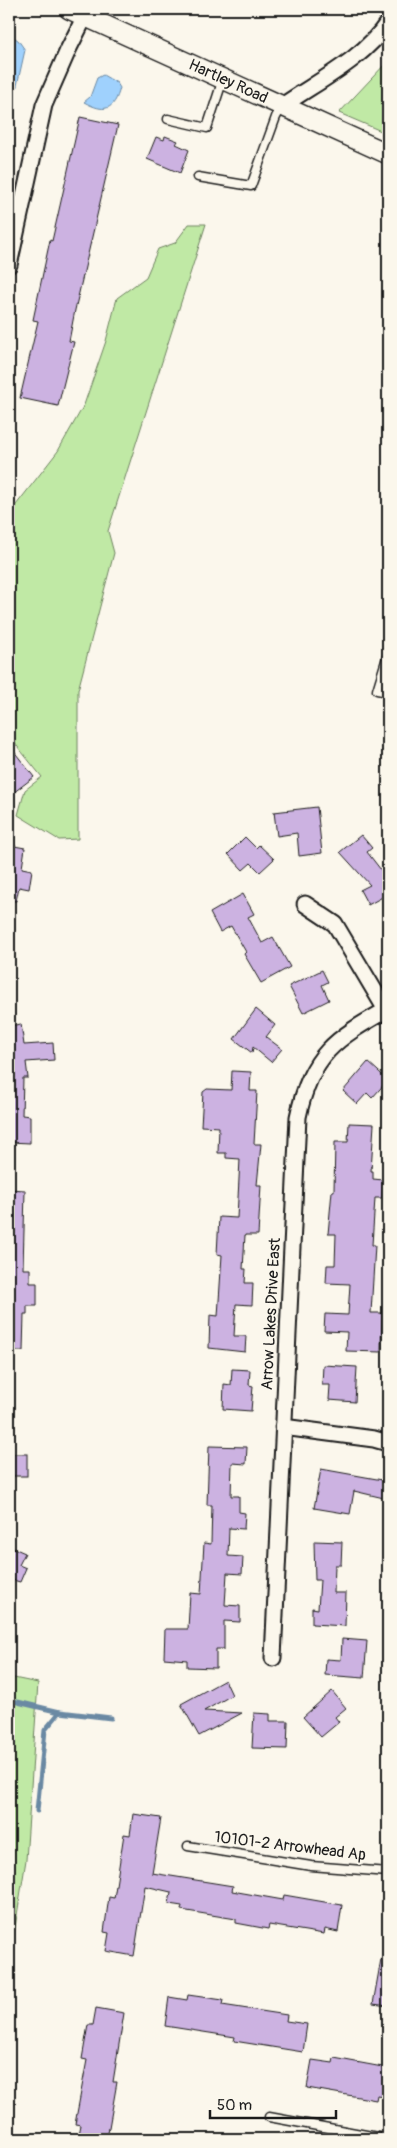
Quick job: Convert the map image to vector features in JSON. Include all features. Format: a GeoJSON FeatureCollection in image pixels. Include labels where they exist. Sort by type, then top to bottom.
{"type":"FeatureCollection","features":[{"type":"Feature","properties":{"kind":"street","name":"Hartley Road"},"geometry":{"type":"LineString","coordinates":[[77,12],[388,154]]}},
{"type":"Feature","properties":{"kind":"street"},"geometry":{"type":"LineString","coordinates":[[9,265],[44,105],[68,48],[77,12]]}},
{"type":"Feature","properties":{"kind":"street"},"geometry":{"type":"LineString","coordinates":[[282,106],[352,59],[374,40],[388,22]]}},
{"type":"Feature","properties":{"kind":"street"},"geometry":{"type":"LineString","coordinates":[[305,904],[334,924],[387,1010]]}},
{"type":"Feature","properties":{"kind":"street","name":"Arrow Lakes Drive East"},"geometry":{"type":"LineString","coordinates":[[273,1658],[298,1117],[302,1096],[311,1073],[324,1052],[344,1034],[387,1010]]}},
{"type":"Feature","properties":{"kind":"street"},"geometry":{"type":"LineString","coordinates":[[283,1427],[388,1442]]}},
{"type":"Feature","properties":{"kind":"lane"},"geometry":{"type":"LineString","coordinates":[[168,119],[207,128],[223,79]]}},
{"type":"Feature","properties":{"kind":"lane"},"geometry":{"type":"LineString","coordinates":[[198,177],[251,186],[276,117],[282,106]]}},
{"type":"Feature","properties":{"kind":"lane"},"geometry":{"type":"LineString","coordinates":[[388,654],[377,690],[388,692]]}},
{"type":"Feature","properties":{"kind":"lane","name":"10101-2 Arrowhead Ap"},"geometry":{"type":"LineString","coordinates":[[188,1846],[311,1866],[388,1872]]}},
{"type":"Feature","properties":{"kind":"lane"},"geometry":{"type":"LineString","coordinates":[[269,2116],[388,2139]]}},
{"type":"Feature","properties":{"kind":"green space"},"geometry":{"type":"Polygon","coordinates":[[[388,61],[388,134],[339,113],[388,61]]]}},
{"type":"Feature","properties":{"kind":"green space"},"geometry":{"type":"Polygon","coordinates":[[[189,224],[206,224],[108,531],[114,553],[78,690],[78,839],[59,840],[18,815],[25,790],[42,777],[9,736],[9,514],[58,451],[84,405],[106,341],[117,298],[146,277],[158,249],[175,243],[189,224]]]}},
{"type":"Feature","properties":{"kind":"green space"},"geometry":{"type":"Polygon","coordinates":[[[9,1677],[38,1683],[26,1860],[9,1964],[9,1677]]]}},
{"type":"Feature","properties":{"kind":"water"},"geometry":{"type":"Polygon","coordinates":[[[9,34],[18,40],[25,50],[14,99],[9,100],[9,34]]]}},
{"type":"Feature","properties":{"kind":"water"},"geometry":{"type":"Polygon","coordinates":[[[103,75],[117,83],[120,88],[118,96],[111,105],[107,108],[97,108],[84,102],[90,97],[97,78],[103,75]]]}},
{"type":"Feature","properties":{"kind":"building"},"geometry":{"type":"Polygon","coordinates":[[[80,117],[118,125],[75,310],[69,341],[74,342],[58,406],[20,398],[38,321],[33,320],[50,240],[52,241],[80,117]]]}},
{"type":"Feature","properties":{"kind":"building"},"geometry":{"type":"Polygon","coordinates":[[[165,136],[178,141],[176,144],[189,150],[180,173],[147,159],[156,137],[164,140],[165,136]]]}},
{"type":"Feature","properties":{"kind":"building"},"geometry":{"type":"Polygon","coordinates":[[[9,745],[34,777],[9,796],[9,745]]]}},
{"type":"Feature","properties":{"kind":"building"},"geometry":{"type":"Polygon","coordinates":[[[317,807],[322,853],[299,856],[297,833],[277,836],[274,812],[317,807]]]}},
{"type":"Feature","properties":{"kind":"building"},"geometry":{"type":"Polygon","coordinates":[[[361,835],[372,848],[367,852],[388,879],[388,894],[368,905],[360,890],[370,885],[340,852],[361,835]]]}},
{"type":"Feature","properties":{"kind":"building"},"geometry":{"type":"Polygon","coordinates":[[[245,837],[256,848],[259,845],[274,859],[260,872],[251,863],[243,870],[228,854],[245,837]]]}},
{"type":"Feature","properties":{"kind":"building"},"geometry":{"type":"Polygon","coordinates":[[[9,845],[25,848],[22,868],[32,870],[29,889],[19,887],[16,901],[9,901],[9,845]]]}},
{"type":"Feature","properties":{"kind":"building"},"geometry":{"type":"Polygon","coordinates":[[[243,894],[254,914],[248,917],[262,943],[273,937],[290,967],[261,983],[244,954],[246,952],[231,926],[220,932],[210,913],[243,894]]]}},
{"type":"Feature","properties":{"kind":"building"},"geometry":{"type":"Polygon","coordinates":[[[322,970],[328,982],[322,985],[329,1000],[303,1013],[289,986],[322,970]]]}},
{"type":"Feature","properties":{"kind":"building"},"geometry":{"type":"Polygon","coordinates":[[[256,1009],[275,1025],[266,1037],[282,1049],[271,1062],[253,1047],[252,1053],[234,1039],[256,1009]]]}},
{"type":"Feature","properties":{"kind":"building"},"geometry":{"type":"Polygon","coordinates":[[[21,1024],[24,1045],[53,1043],[54,1060],[26,1062],[28,1078],[23,1078],[22,1115],[30,1116],[30,1143],[9,1142],[9,1026],[21,1024]]]}},
{"type":"Feature","properties":{"kind":"building"},"geometry":{"type":"Polygon","coordinates":[[[368,1062],[388,1080],[372,1098],[367,1093],[357,1104],[343,1091],[368,1062]]]}},
{"type":"Feature","properties":{"kind":"building"},"geometry":{"type":"Polygon","coordinates":[[[232,1071],[251,1072],[250,1091],[257,1091],[254,1144],[261,1144],[257,1185],[261,1185],[258,1235],[245,1235],[243,1269],[246,1269],[245,1283],[253,1283],[252,1305],[236,1304],[234,1336],[246,1336],[245,1352],[209,1348],[210,1315],[218,1316],[222,1255],[217,1254],[219,1217],[237,1218],[240,1159],[226,1158],[226,1153],[218,1153],[219,1127],[201,1126],[203,1092],[207,1089],[231,1090],[232,1071]]]}},
{"type":"Feature","properties":{"kind":"building"},"geometry":{"type":"Polygon","coordinates":[[[349,1123],[374,1124],[371,1171],[373,1171],[373,1179],[383,1180],[382,1198],[375,1198],[372,1245],[375,1245],[371,1313],[382,1313],[381,1352],[346,1351],[347,1332],[324,1331],[325,1314],[348,1315],[350,1284],[326,1283],[327,1265],[335,1265],[336,1234],[328,1234],[332,1191],[334,1191],[335,1142],[348,1142],[349,1123]]]}},
{"type":"Feature","properties":{"kind":"building"},"geometry":{"type":"Polygon","coordinates":[[[9,1189],[25,1190],[23,1269],[30,1269],[30,1283],[37,1283],[37,1306],[27,1306],[27,1314],[24,1314],[23,1351],[9,1351],[9,1189]]]}},
{"type":"Feature","properties":{"kind":"building"},"geometry":{"type":"Polygon","coordinates":[[[323,1365],[357,1367],[355,1402],[329,1400],[330,1385],[322,1385],[323,1365]]]}},
{"type":"Feature","properties":{"kind":"building"},"geometry":{"type":"Polygon","coordinates":[[[232,1369],[250,1370],[249,1385],[253,1386],[251,1411],[223,1409],[224,1384],[231,1385],[232,1369]]]}},
{"type":"Feature","properties":{"kind":"building"},"geometry":{"type":"Polygon","coordinates":[[[209,1446],[247,1447],[246,1464],[232,1463],[231,1496],[239,1496],[239,1512],[245,1513],[244,1529],[229,1528],[228,1556],[243,1557],[242,1574],[227,1573],[225,1605],[240,1606],[240,1622],[224,1621],[224,1649],[216,1649],[216,1668],[187,1667],[187,1660],[164,1658],[165,1629],[188,1629],[190,1593],[201,1594],[204,1543],[211,1544],[212,1505],[207,1505],[209,1446]]]}},
{"type":"Feature","properties":{"kind":"building"},"geometry":{"type":"Polygon","coordinates":[[[9,1454],[27,1454],[27,1476],[9,1476],[9,1454]]]}},
{"type":"Feature","properties":{"kind":"building"},"geometry":{"type":"Polygon","coordinates":[[[321,1469],[388,1481],[388,1499],[354,1491],[350,1514],[314,1508],[321,1469]]]}},
{"type":"Feature","properties":{"kind":"building"},"geometry":{"type":"Polygon","coordinates":[[[314,1541],[342,1542],[341,1565],[335,1565],[334,1593],[346,1593],[345,1626],[312,1624],[312,1608],[318,1609],[320,1580],[315,1580],[314,1541]]]}},
{"type":"Feature","properties":{"kind":"building"},"geometry":{"type":"Polygon","coordinates":[[[9,1546],[25,1553],[19,1565],[26,1568],[20,1582],[13,1580],[9,1590],[9,1546]]]}},
{"type":"Feature","properties":{"kind":"building"},"geometry":{"type":"Polygon","coordinates":[[[342,1639],[367,1641],[364,1678],[325,1675],[326,1659],[341,1660],[342,1639]]]}},
{"type":"Feature","properties":{"kind":"building"},"geometry":{"type":"Polygon","coordinates":[[[225,1680],[232,1695],[204,1711],[242,1713],[199,1736],[181,1704],[225,1680]]]}},
{"type":"Feature","properties":{"kind":"building"},"geometry":{"type":"Polygon","coordinates":[[[332,1691],[346,1708],[335,1717],[339,1722],[321,1737],[303,1717],[332,1691]]]}},
{"type":"Feature","properties":{"kind":"building"},"geometry":{"type":"Polygon","coordinates":[[[254,1713],[270,1714],[270,1721],[288,1721],[287,1749],[252,1748],[254,1713]]]}},
{"type":"Feature","properties":{"kind":"building"},"geometry":{"type":"Polygon","coordinates":[[[133,1814],[161,1818],[152,1873],[233,1886],[232,1891],[283,1900],[284,1895],[342,1905],[338,1932],[325,1929],[324,1934],[269,1925],[268,1929],[236,1923],[236,1919],[181,1910],[182,1906],[169,1904],[171,1892],[145,1886],[134,1956],[106,1951],[109,1933],[104,1932],[109,1897],[114,1898],[124,1834],[130,1835],[133,1814]]]}},
{"type":"Feature","properties":{"kind":"building"},"geometry":{"type":"Polygon","coordinates":[[[381,1959],[388,1960],[388,2006],[373,2004],[381,1959]]]}},
{"type":"Feature","properties":{"kind":"building"},"geometry":{"type":"Polygon","coordinates":[[[188,1995],[223,2000],[222,2005],[287,2015],[286,2021],[307,2024],[303,2052],[234,2041],[235,2037],[165,2026],[169,1997],[187,2000],[188,1995]]]}},
{"type":"Feature","properties":{"kind":"building"},"geometry":{"type":"Polygon","coordinates":[[[96,2008],[124,2013],[113,2082],[117,2082],[107,2139],[78,2139],[81,2125],[75,2124],[87,2060],[82,2059],[88,2025],[93,2025],[96,2008]]]}},
{"type":"Feature","properties":{"kind":"building"},"geometry":{"type":"Polygon","coordinates":[[[334,2058],[388,2068],[388,2097],[377,2095],[376,2100],[307,2088],[312,2060],[333,2063],[334,2058]]]}},
{"type":"Feature","properties":{"kind":"waterway"},"geometry":{"type":"LineString","coordinates":[[9,1700],[60,1712],[111,1718]]}},
{"type":"Feature","properties":{"kind":"waterway"},"geometry":{"type":"LineString","coordinates":[[37,1811],[45,1730],[60,1712]]}}]}
